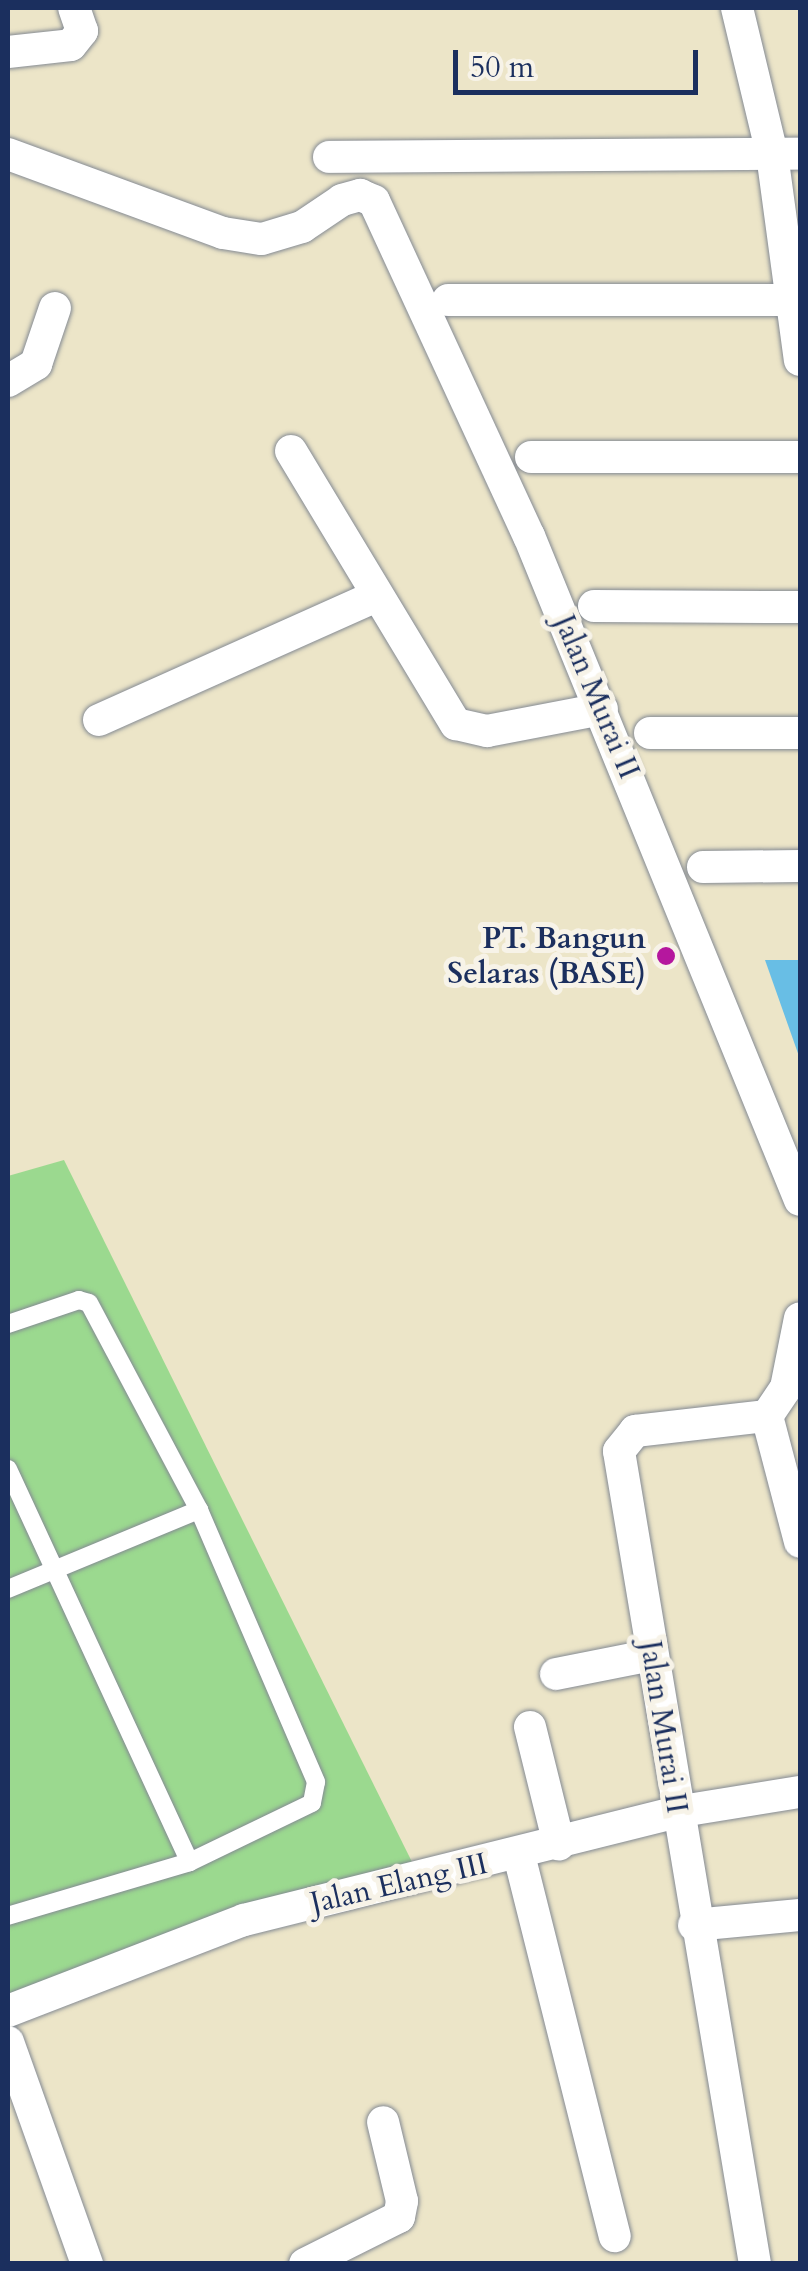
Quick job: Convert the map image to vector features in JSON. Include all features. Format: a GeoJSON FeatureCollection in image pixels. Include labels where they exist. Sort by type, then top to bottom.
{"type":"FeatureCollection","features":[{"type":"Feature","properties":{"kind":"street"},"geometry":{"type":"LineString","coordinates":[[8,52],[71,44],[82,31],[74,8]]}},
{"type":"Feature","properties":{"kind":"street"},"geometry":{"type":"LineString","coordinates":[[737,8],[786,154],[800,360]]}},
{"type":"Feature","properties":{"kind":"street","name":"Jalan Murai II"},"geometry":{"type":"LineString","coordinates":[[8,154],[222,233],[262,239],[302,227],[342,200],[360,195],[374,201],[602,709],[800,1200]]}},
{"type":"Feature","properties":{"kind":"street"},"geometry":{"type":"LineString","coordinates":[[329,157],[786,154]]}},
{"type":"Feature","properties":{"kind":"street"},"geometry":{"type":"LineString","coordinates":[[448,300],[796,300]]}},
{"type":"Feature","properties":{"kind":"street"},"geometry":{"type":"LineString","coordinates":[[8,381],[32,370],[56,308]]}},
{"type":"Feature","properties":{"kind":"street"},"geometry":{"type":"LineString","coordinates":[[291,452],[374,597],[456,724],[486,731],[602,709]]}},
{"type":"Feature","properties":{"kind":"street"},"geometry":{"type":"LineString","coordinates":[[531,457],[800,457]]}},
{"type":"Feature","properties":{"kind":"street"},"geometry":{"type":"LineString","coordinates":[[99,720],[374,597]]}},
{"type":"Feature","properties":{"kind":"street"},"geometry":{"type":"LineString","coordinates":[[594,606],[800,607]]}},
{"type":"Feature","properties":{"kind":"street"},"geometry":{"type":"LineString","coordinates":[[650,733],[800,733]]}},
{"type":"Feature","properties":{"kind":"street"},"geometry":{"type":"LineString","coordinates":[[702,867],[800,866]]}},
{"type":"Feature","properties":{"kind":"street"},"geometry":{"type":"LineString","coordinates":[[800,1318],[786,1388],[767,1416],[800,1542]]}},
{"type":"Feature","properties":{"kind":"street","name":"Jalan Murai II"},"geometry":{"type":"LineString","coordinates":[[755,2264],[626,1516],[622,1443],[634,1431],[767,1416]]}},
{"type":"Feature","properties":{"kind":"street"},"geometry":{"type":"LineString","coordinates":[[556,1674],[652,1655]]}},
{"type":"Feature","properties":{"kind":"street"},"geometry":{"type":"LineString","coordinates":[[530,1727],[560,1844]]}},
{"type":"Feature","properties":{"kind":"street","name":"Jalan Elang III"},"geometry":{"type":"LineString","coordinates":[[8,2011],[244,1920],[519,1855],[676,1812],[800,1792]]}},
{"type":"Feature","properties":{"kind":"street"},"geometry":{"type":"LineString","coordinates":[[519,1855],[615,2236]]}},
{"type":"Feature","properties":{"kind":"street"},"geometry":{"type":"LineString","coordinates":[[694,1925],[800,1915]]}},
{"type":"Feature","properties":{"kind":"street"},"geometry":{"type":"LineString","coordinates":[[8,2042],[87,2264]]}},
{"type":"Feature","properties":{"kind":"street"},"geometry":{"type":"LineString","coordinates":[[306,2264],[400,2217],[382,2122]]}},
{"type":"Feature","properties":{"kind":"lane"},"geometry":{"type":"LineString","coordinates":[[8,1324],[79,1300],[89,1304],[198,1510],[316,1782],[312,1803],[190,1862],[8,1916]]}},
{"type":"Feature","properties":{"kind":"lane"},"geometry":{"type":"LineString","coordinates":[[8,1468],[190,1862]]}},
{"type":"Feature","properties":{"kind":"lane"},"geometry":{"type":"LineString","coordinates":[[8,1590],[198,1510]]}},
{"type":"Feature","properties":{"kind":"green space"},"geometry":{"type":"Polygon","coordinates":[[[64,1160],[414,1866],[8,2007],[8,1176],[64,1160]]]}},
{"type":"Feature","properties":{"kind":"water"},"geometry":{"type":"Polygon","coordinates":[[[765,960],[800,960],[800,1059],[765,960]]]}},
{"type":"Feature","properties":{"kind":"place","name":"PT. Bangun Selaras (BASE)"},"geometry":{"type":"Point","coordinates":[666,956]}}]}
